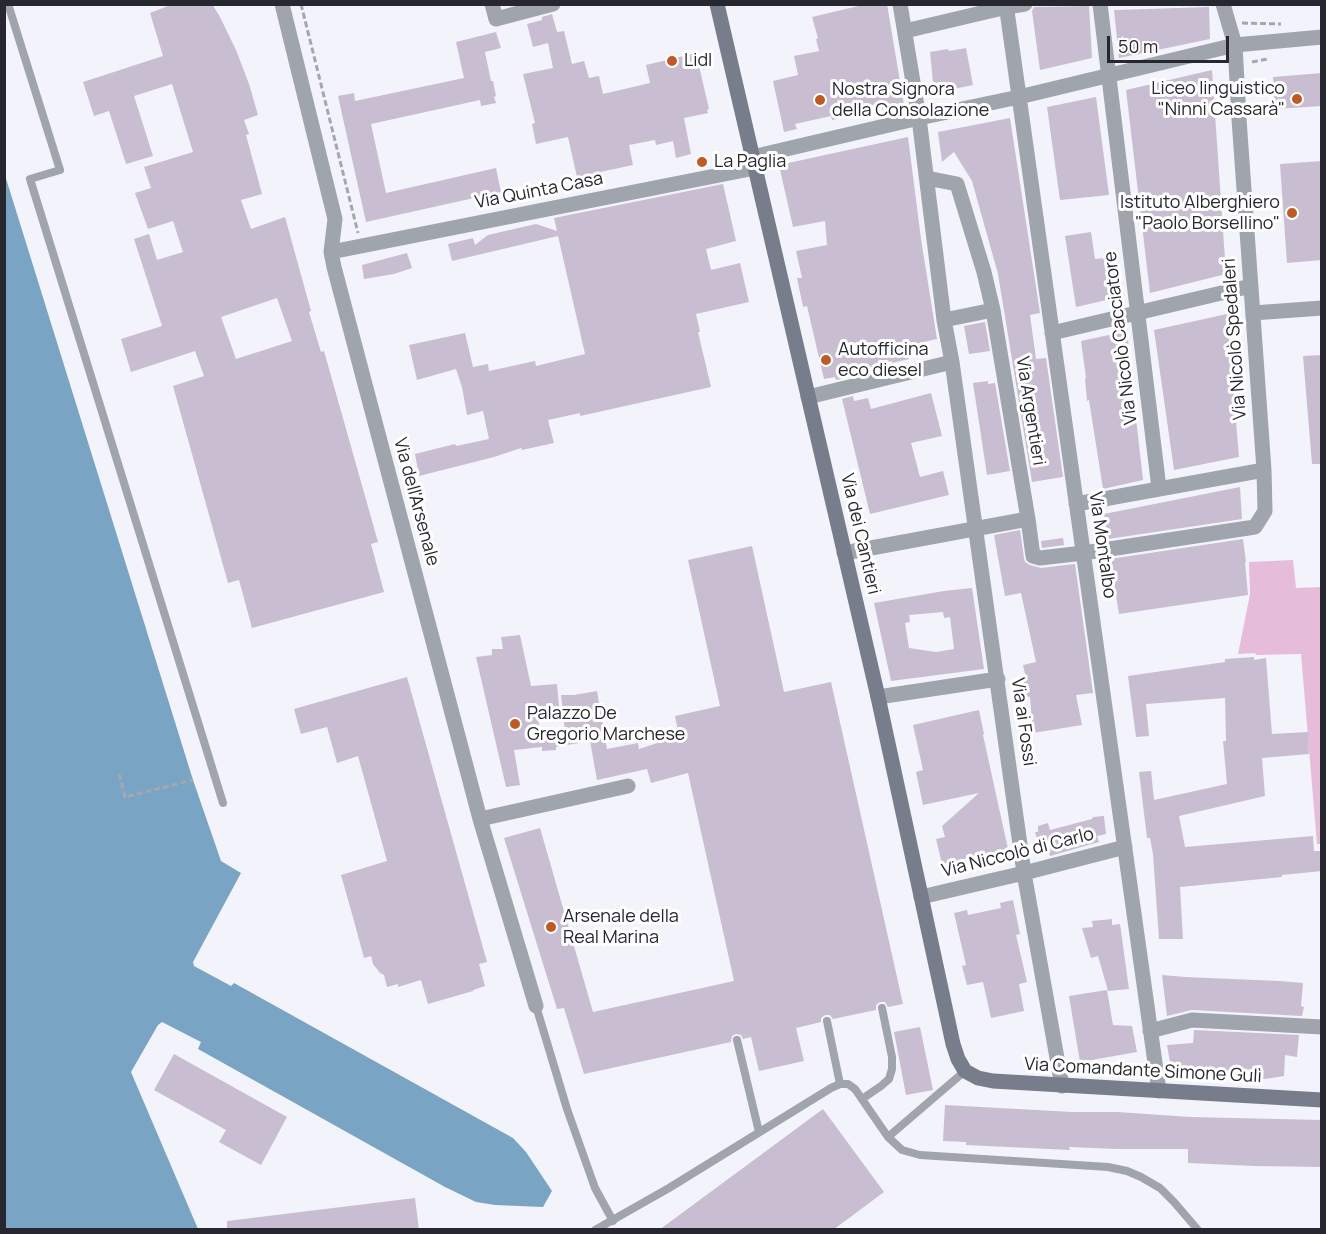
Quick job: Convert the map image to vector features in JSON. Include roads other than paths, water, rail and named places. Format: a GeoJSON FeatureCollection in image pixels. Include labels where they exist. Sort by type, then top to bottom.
{"type":"FeatureCollection","features":[{"type":"Feature","properties":{"kind":"main road","name":"Via dei Cantieri"},"geometry":{"type":"LineString","coordinates":[[717,4],[878,697],[953,1044],[965,1071]]}},
{"type":"Feature","properties":{"kind":"main road","name":"Via Comandante Simone Gulì"},"geometry":{"type":"LineString","coordinates":[[965,1071],[978,1078],[993,1081],[1322,1100]]}},
{"type":"Feature","properties":{"kind":"street","name":"Via dell'Arsenale"},"geometry":{"type":"LineString","coordinates":[[282,4],[335,219],[331,252],[333,267],[480,819],[536,1006]]}},
{"type":"Feature","properties":{"kind":"street"},"geometry":{"type":"LineString","coordinates":[[494,12],[554,4]]}},
{"type":"Feature","properties":{"kind":"street","name":"Via ai Fossi"},"geometry":{"type":"LineString","coordinates":[[900,4],[919,118],[944,320],[998,679],[1024,873],[1062,1086]]}},
{"type":"Feature","properties":{"kind":"street"},"geometry":{"type":"LineString","coordinates":[[904,31],[1006,6],[1025,4]]}},
{"type":"Feature","properties":{"kind":"street","name":"Via Nicolò Cacciatore"},"geometry":{"type":"LineString","coordinates":[[1100,4],[1159,488]]}},
{"type":"Feature","properties":{"kind":"street","name":"Via Nicolò Spedaleri"},"geometry":{"type":"LineString","coordinates":[[1083,554],[1255,527],[1265,511],[1235,45],[1224,4]]}},
{"type":"Feature","properties":{"kind":"street","name":"Via Montalbo"},"geometry":{"type":"LineString","coordinates":[[1006,6],[1159,1091]]}},
{"type":"Feature","properties":{"kind":"street","name":"Via Quinta Casa"},"geometry":{"type":"LineString","coordinates":[[331,252],[753,162],[919,118],[1019,98],[1235,45],[1322,37]]}},
{"type":"Feature","properties":{"kind":"street","name":"Via Argentieri"},"geometry":{"type":"LineString","coordinates":[[927,178],[957,184],[984,272],[993,310],[1033,556],[1040,558],[1083,554]]}},
{"type":"Feature","properties":{"kind":"street"},"geometry":{"type":"LineString","coordinates":[[1052,333],[1251,286]]}},
{"type":"Feature","properties":{"kind":"street"},"geometry":{"type":"LineString","coordinates":[[1253,313],[1322,308]]}},
{"type":"Feature","properties":{"kind":"street"},"geometry":{"type":"LineString","coordinates":[[944,320],[993,310]]}},
{"type":"Feature","properties":{"kind":"street"},"geometry":{"type":"LineString","coordinates":[[808,397],[952,362]]}},
{"type":"Feature","properties":{"kind":"street"},"geometry":{"type":"LineString","coordinates":[[1076,504],[1264,470]]}},
{"type":"Feature","properties":{"kind":"street"},"geometry":{"type":"LineString","coordinates":[[844,553],[1028,519]]}},
{"type":"Feature","properties":{"kind":"street"},"geometry":{"type":"LineString","coordinates":[[878,697],[998,679]]}},
{"type":"Feature","properties":{"kind":"street"},"geometry":{"type":"LineString","coordinates":[[480,819],[628,786]]}},
{"type":"Feature","properties":{"kind":"street","name":"Via Niccolò di Carlo"},"geometry":{"type":"LineString","coordinates":[[921,897],[1125,847]]}},
{"type":"Feature","properties":{"kind":"street"},"geometry":{"type":"LineString","coordinates":[[1150,1031],[1192,1020],[1322,1027]]}},
{"type":"Feature","properties":{"kind":"lane"},"geometry":{"type":"LineString","coordinates":[[8,4],[60,170],[30,179],[223,803]]}},
{"type":"Feature","properties":{"kind":"lane"},"geometry":{"type":"LineString","coordinates":[[536,1006],[567,1109],[595,1188],[613,1221]]}},
{"type":"Feature","properties":{"kind":"lane"},"geometry":{"type":"LineString","coordinates":[[862,1099],[889,1078],[892,1069],[882,1008]]}},
{"type":"Feature","properties":{"kind":"lane"},"geometry":{"type":"LineString","coordinates":[[826,1021],[840,1084]]}},
{"type":"Feature","properties":{"kind":"lane"},"geometry":{"type":"LineString","coordinates":[[736,1040],[759,1132]]}},
{"type":"Feature","properties":{"kind":"lane"},"geometry":{"type":"LineString","coordinates":[[888,1137],[965,1071]]}},
{"type":"Feature","properties":{"kind":"lane"},"geometry":{"type":"LineString","coordinates":[[595,1230],[669,1188],[840,1084],[848,1084],[855,1089],[888,1137],[902,1150],[920,1155],[1108,1167],[1127,1171],[1160,1188],[1198,1230]]}},
{"type":"Feature","properties":{"kind":"water"},"geometry":{"type":"Polygon","coordinates":[[[4,172],[193,780],[221,861],[241,873],[193,962],[194,966],[231,986],[234,983],[513,1138],[526,1152],[552,1191],[543,1207],[476,1202],[445,1187],[198,1049],[201,1042],[162,1022],[158,1025],[131,1072],[198,1229],[5,1229],[4,172]]]}},
{"type":"Feature","properties":{"kind":"place","name":"Lidl"},"geometry":{"type":"Point","coordinates":[672,61]}},
{"type":"Feature","properties":{"kind":"place","name":"Liceo linguistico \"Ninni Cassarà\""},"geometry":{"type":"Point","coordinates":[1297,99]}},
{"type":"Feature","properties":{"kind":"place","name":"Nostra Signora della Consolazione"},"geometry":{"type":"Point","coordinates":[820,100]}},
{"type":"Feature","properties":{"kind":"place","name":"La Paglia"},"geometry":{"type":"Point","coordinates":[702,162]}},
{"type":"Feature","properties":{"kind":"place","name":"Istituto Alberghiero \"Paolo Borsellino\""},"geometry":{"type":"Point","coordinates":[1292,213]}},
{"type":"Feature","properties":{"kind":"place","name":"Autofficina eco diesel"},"geometry":{"type":"Point","coordinates":[826,360]}},
{"type":"Feature","properties":{"kind":"place","name":"Palazzo De Gregorio Marchese"},"geometry":{"type":"Point","coordinates":[515,724]}},
{"type":"Feature","properties":{"kind":"place","name":"Arsenale della Real Marina"},"geometry":{"type":"Point","coordinates":[551,927]}}]}
